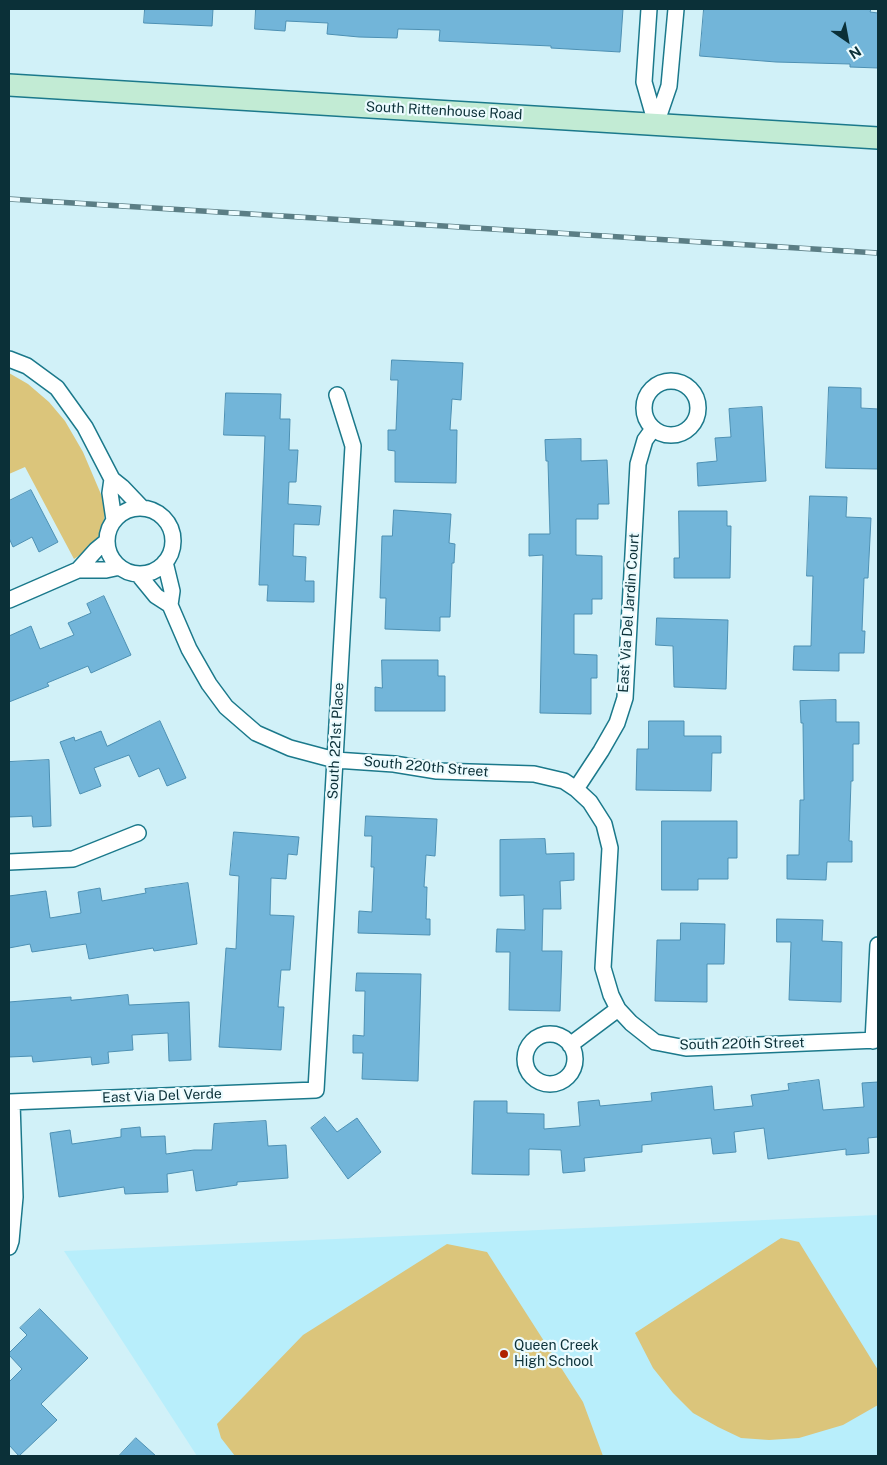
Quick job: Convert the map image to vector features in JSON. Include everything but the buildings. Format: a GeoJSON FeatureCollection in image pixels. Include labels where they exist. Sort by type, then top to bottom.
{"type":"FeatureCollection","features":[{"type":"Feature","properties":{"kind":"main road","name":"South Rittenhouse Road"},"geometry":{"type":"LineString","coordinates":[[9,86],[878,138]]}},
{"type":"Feature","properties":{"kind":"street"},"geometry":{"type":"LineString","coordinates":[[649,9],[644,82],[656,124]]}},
{"type":"Feature","properties":{"kind":"street"},"geometry":{"type":"LineString","coordinates":[[656,124],[669,86],[676,9]]}},
{"type":"Feature","properties":{"kind":"street"},"geometry":{"type":"LineString","coordinates":[[9,359],[27,366],[57,388],[85,427],[112,479],[142,508],[156,513],[168,523],[173,543],[165,562],[157,568],[138,574],[125,570],[120,566],[110,555],[107,541],[109,530],[114,520],[126,511],[142,508]]}},
{"type":"Feature","properties":{"kind":"street","name":"South 221st Place"},"geometry":{"type":"LineString","coordinates":[[316,1090],[353,446],[338,395]]}},
{"type":"Feature","properties":{"kind":"street","name":"East Via Del Jardin Court"},"geometry":{"type":"LineString","coordinates":[[576,789],[601,752],[617,723],[625,698],[638,464],[645,440],[654,429]]}},
{"type":"Feature","properties":{"kind":"street"},"geometry":{"type":"LineString","coordinates":[[112,479],[110,493],[114,520]]}},
{"type":"Feature","properties":{"kind":"street"},"geometry":{"type":"LineString","coordinates":[[78,570],[107,541]]}},
{"type":"Feature","properties":{"kind":"street","name":"South 220th Street"},"geometry":{"type":"LineString","coordinates":[[165,562],[172,591],[170,605],[188,648],[209,684],[226,707],[256,732],[290,748],[335,760],[394,764],[437,771],[534,774],[564,781],[590,802],[604,824],[610,848],[603,968],[611,995],[618,1009],[631,1023],[655,1042],[686,1048],[875,1040]]}},
{"type":"Feature","properties":{"kind":"street"},"geometry":{"type":"LineString","coordinates":[[9,600],[78,570],[106,570],[120,566]]}},
{"type":"Feature","properties":{"kind":"street","name":"South 220th Street"},"geometry":{"type":"LineString","coordinates":[[138,574],[156,596],[170,605]]}},
{"type":"Feature","properties":{"kind":"street"},"geometry":{"type":"LineString","coordinates":[[9,862],[73,860],[138,833]]}},
{"type":"Feature","properties":{"kind":"street"},"geometry":{"type":"LineString","coordinates":[[875,1040],[878,946]]}},
{"type":"Feature","properties":{"kind":"street"},"geometry":{"type":"LineString","coordinates":[[570,1045],[618,1009]]}},
{"type":"Feature","properties":{"kind":"street","name":"East Via Del Verde"},"geometry":{"type":"LineString","coordinates":[[11,1102],[316,1090]]}},
{"type":"Feature","properties":{"kind":"street"},"geometry":{"type":"LineString","coordinates":[[9,1247],[15,1197],[11,1102]]}},
{"type":"Feature","properties":{"kind":"shaded area"},"geometry":{"type":"Polygon","coordinates":[[[9,373],[28,384],[49,402],[65,421],[83,452],[103,499],[105,514],[101,533],[88,550],[74,559],[25,467],[9,474],[9,373]]]}},
{"type":"Feature","properties":{"kind":"shaded area","name":"Queen Creek High School"},"geometry":{"type":"Polygon","coordinates":[[[878,1215],[878,1456],[197,1456],[64,1251],[878,1215]]]}},
{"type":"Feature","properties":{"kind":"shaded area"},"geometry":{"type":"Polygon","coordinates":[[[781,1238],[799,1242],[878,1370],[878,1405],[843,1425],[799,1438],[769,1440],[741,1438],[693,1413],[673,1393],[653,1368],[635,1333],[781,1238]]]}},
{"type":"Feature","properties":{"kind":"shaded area"},"geometry":{"type":"Polygon","coordinates":[[[447,1244],[487,1252],[583,1402],[603,1456],[235,1456],[221,1438],[217,1424],[303,1335],[447,1244]]]}},
{"type":"Feature","properties":{"kind":"railway"},"geometry":{"type":"LineString","coordinates":[[9,199],[878,253]]}},
{"type":"Feature","properties":{"kind":"place","name":"Queen Creek High School"},"geometry":{"type":"Point","coordinates":[504,1354]}}]}
